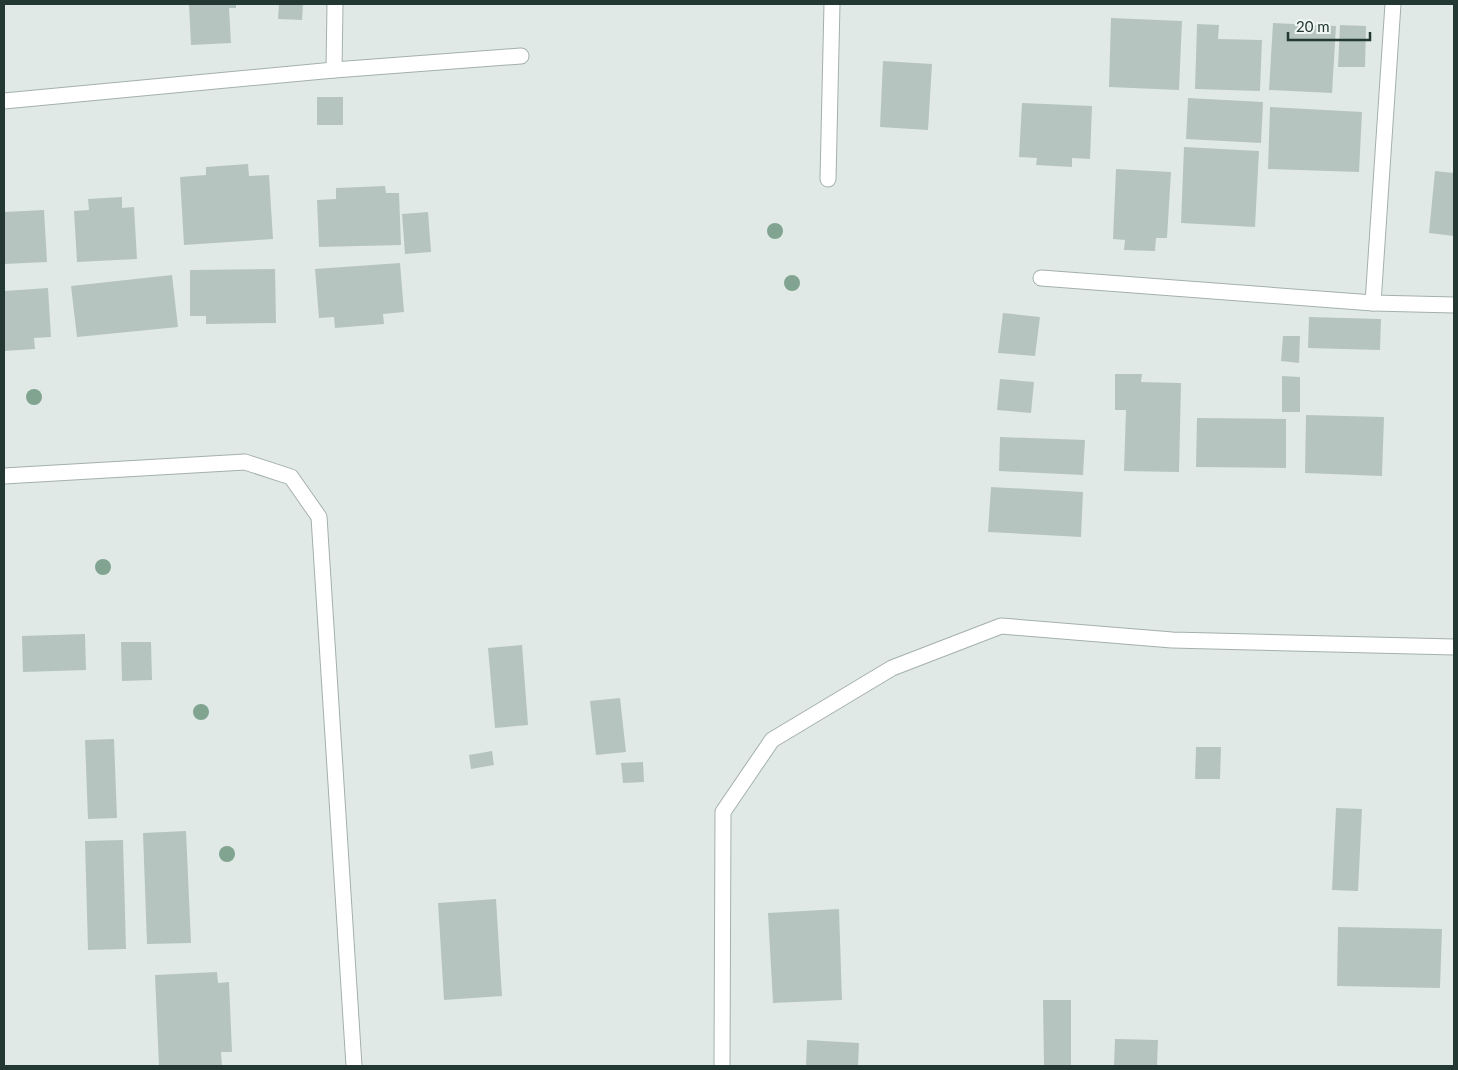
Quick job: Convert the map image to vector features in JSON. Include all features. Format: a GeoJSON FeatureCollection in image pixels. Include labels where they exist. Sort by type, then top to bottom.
{"type":"FeatureCollection","features":[{"type":"Feature","properties":{"kind":"street"},"geometry":{"type":"LineString","coordinates":[[334,70],[335,4]]}},
{"type":"Feature","properties":{"kind":"street"},"geometry":{"type":"LineString","coordinates":[[828,179],[832,4]]}},
{"type":"Feature","properties":{"kind":"street"},"geometry":{"type":"LineString","coordinates":[[1373,303],[1394,4]]}},
{"type":"Feature","properties":{"kind":"street"},"geometry":{"type":"LineString","coordinates":[[4,100],[334,70],[521,56]]}},
{"type":"Feature","properties":{"kind":"street"},"geometry":{"type":"LineString","coordinates":[[1041,278],[1373,303],[1454,305]]}},
{"type":"Feature","properties":{"kind":"street"},"geometry":{"type":"LineString","coordinates":[[4,476],[245,462],[291,477],[319,517],[354,1066]]}},
{"type":"Feature","properties":{"kind":"street"},"geometry":{"type":"LineString","coordinates":[[722,1066],[723,812],[772,740],[892,668],[1001,626],[1172,640],[1454,647]]}},
{"type":"Feature","properties":{"kind":"building"},"geometry":{"type":"Polygon","coordinates":[[[189,4],[236,4],[236,8],[229,8],[231,43],[191,45],[189,4]]]}},
{"type":"Feature","properties":{"kind":"building"},"geometry":{"type":"Polygon","coordinates":[[[279,4],[303,4],[302,20],[278,19],[279,4]]]}},
{"type":"Feature","properties":{"kind":"building"},"geometry":{"type":"Polygon","coordinates":[[[1111,18],[1182,21],[1179,90],[1109,87],[1111,18]]]}},
{"type":"Feature","properties":{"kind":"building"},"geometry":{"type":"Polygon","coordinates":[[[1273,23],[1336,26],[1332,93],[1269,90],[1273,23]]]}},
{"type":"Feature","properties":{"kind":"building"},"geometry":{"type":"Polygon","coordinates":[[[1197,24],[1219,25],[1218,39],[1262,40],[1260,91],[1195,89],[1197,24]]]}},
{"type":"Feature","properties":{"kind":"building"},"geometry":{"type":"Polygon","coordinates":[[[1340,25],[1366,26],[1365,67],[1338,67],[1340,25]]]}},
{"type":"Feature","properties":{"kind":"building"},"geometry":{"type":"Polygon","coordinates":[[[883,61],[932,64],[928,130],[880,127],[883,61]]]}},
{"type":"Feature","properties":{"kind":"building"},"geometry":{"type":"Polygon","coordinates":[[[317,97],[343,97],[343,125],[317,125],[317,97]]]}},
{"type":"Feature","properties":{"kind":"building"},"geometry":{"type":"Polygon","coordinates":[[[1188,98],[1263,102],[1261,143],[1186,139],[1188,98]]]}},
{"type":"Feature","properties":{"kind":"building"},"geometry":{"type":"Polygon","coordinates":[[[1022,103],[1092,106],[1090,159],[1072,158],[1072,167],[1036,165],[1037,158],[1019,157],[1022,103]]]}},
{"type":"Feature","properties":{"kind":"building"},"geometry":{"type":"Polygon","coordinates":[[[1270,107],[1362,112],[1359,172],[1268,169],[1270,107]]]}},
{"type":"Feature","properties":{"kind":"building"},"geometry":{"type":"Polygon","coordinates":[[[1184,147],[1259,151],[1255,227],[1181,223],[1184,147]]]}},
{"type":"Feature","properties":{"kind":"building"},"geometry":{"type":"Polygon","coordinates":[[[248,164],[249,176],[269,175],[273,239],[184,245],[180,177],[206,175],[206,167],[248,164]]]}},
{"type":"Feature","properties":{"kind":"building"},"geometry":{"type":"Polygon","coordinates":[[[1116,169],[1171,172],[1167,238],[1156,238],[1155,251],[1124,250],[1125,240],[1113,239],[1116,169]]]}},
{"type":"Feature","properties":{"kind":"building"},"geometry":{"type":"Polygon","coordinates":[[[1435,171],[1454,173],[1454,236],[1429,233],[1435,171]]]}},
{"type":"Feature","properties":{"kind":"building"},"geometry":{"type":"Polygon","coordinates":[[[385,186],[386,193],[399,193],[401,245],[319,247],[317,200],[336,199],[336,188],[385,186]]]}},
{"type":"Feature","properties":{"kind":"building"},"geometry":{"type":"Polygon","coordinates":[[[122,197],[122,208],[134,207],[137,259],[77,262],[74,211],[89,210],[88,199],[122,197]]]}},
{"type":"Feature","properties":{"kind":"building"},"geometry":{"type":"Polygon","coordinates":[[[44,210],[47,262],[4,264],[4,212],[44,210]]]}},
{"type":"Feature","properties":{"kind":"building"},"geometry":{"type":"Polygon","coordinates":[[[428,212],[431,252],[405,254],[402,214],[428,212]]]}},
{"type":"Feature","properties":{"kind":"building"},"geometry":{"type":"Polygon","coordinates":[[[400,263],[404,312],[383,314],[384,324],[335,328],[334,317],[319,318],[315,269],[400,263]]]}},
{"type":"Feature","properties":{"kind":"building"},"geometry":{"type":"Polygon","coordinates":[[[275,269],[276,323],[206,324],[206,316],[190,316],[190,270],[275,269]]]}},
{"type":"Feature","properties":{"kind":"building"},"geometry":{"type":"Polygon","coordinates":[[[172,275],[178,327],[77,337],[71,286],[172,275]]]}},
{"type":"Feature","properties":{"kind":"building"},"geometry":{"type":"Polygon","coordinates":[[[48,288],[51,337],[34,338],[35,349],[4,351],[4,291],[48,288]]]}},
{"type":"Feature","properties":{"kind":"building"},"geometry":{"type":"Polygon","coordinates":[[[1003,313],[1040,317],[1035,356],[998,353],[1003,313]]]}},
{"type":"Feature","properties":{"kind":"building"},"geometry":{"type":"Polygon","coordinates":[[[1309,317],[1381,319],[1380,350],[1308,348],[1309,317]]]}},
{"type":"Feature","properties":{"kind":"building"},"geometry":{"type":"Polygon","coordinates":[[[1283,336],[1300,336],[1299,363],[1281,361],[1283,336]]]}},
{"type":"Feature","properties":{"kind":"building"},"geometry":{"type":"Polygon","coordinates":[[[1115,374],[1142,374],[1141,382],[1181,383],[1179,472],[1124,471],[1126,410],[1115,410],[1115,374]]]}},
{"type":"Feature","properties":{"kind":"building"},"geometry":{"type":"Polygon","coordinates":[[[1282,376],[1300,377],[1300,412],[1282,412],[1282,376]]]}},
{"type":"Feature","properties":{"kind":"building"},"geometry":{"type":"Polygon","coordinates":[[[1000,379],[1034,382],[1031,413],[997,410],[1000,379]]]}},
{"type":"Feature","properties":{"kind":"building"},"geometry":{"type":"Polygon","coordinates":[[[1306,415],[1384,417],[1382,476],[1305,473],[1306,415]]]}},
{"type":"Feature","properties":{"kind":"building"},"geometry":{"type":"Polygon","coordinates":[[[1197,418],[1286,419],[1286,468],[1196,467],[1197,418]]]}},
{"type":"Feature","properties":{"kind":"building"},"geometry":{"type":"Polygon","coordinates":[[[1000,437],[1085,440],[1083,475],[999,471],[1000,437]]]}},
{"type":"Feature","properties":{"kind":"building"},"geometry":{"type":"Polygon","coordinates":[[[991,487],[1083,492],[1081,537],[988,532],[991,487]]]}},
{"type":"Feature","properties":{"kind":"building"},"geometry":{"type":"Polygon","coordinates":[[[85,634],[86,670],[23,672],[22,636],[85,634]]]}},
{"type":"Feature","properties":{"kind":"building"},"geometry":{"type":"Polygon","coordinates":[[[121,642],[151,642],[152,680],[122,681],[121,642]]]}},
{"type":"Feature","properties":{"kind":"building"},"geometry":{"type":"Polygon","coordinates":[[[522,645],[528,725],[495,728],[488,648],[522,645]]]}},
{"type":"Feature","properties":{"kind":"building"},"geometry":{"type":"Polygon","coordinates":[[[620,698],[626,752],[596,755],[590,701],[620,698]]]}},
{"type":"Feature","properties":{"kind":"building"},"geometry":{"type":"Polygon","coordinates":[[[114,739],[117,818],[88,819],[85,740],[114,739]]]}},
{"type":"Feature","properties":{"kind":"building"},"geometry":{"type":"Polygon","coordinates":[[[1196,747],[1221,747],[1220,779],[1195,779],[1196,747]]]}},
{"type":"Feature","properties":{"kind":"building"},"geometry":{"type":"Polygon","coordinates":[[[492,751],[494,765],[471,769],[469,755],[492,751]]]}},
{"type":"Feature","properties":{"kind":"building"},"geometry":{"type":"Polygon","coordinates":[[[643,762],[644,782],[623,783],[621,763],[643,762]]]}},
{"type":"Feature","properties":{"kind":"building"},"geometry":{"type":"Polygon","coordinates":[[[1336,808],[1362,809],[1358,891],[1332,890],[1336,808]]]}},
{"type":"Feature","properties":{"kind":"building"},"geometry":{"type":"Polygon","coordinates":[[[186,831],[191,943],[147,944],[143,833],[186,831]]]}},
{"type":"Feature","properties":{"kind":"building"},"geometry":{"type":"Polygon","coordinates":[[[123,840],[126,949],[88,950],[85,841],[123,840]]]}},
{"type":"Feature","properties":{"kind":"building"},"geometry":{"type":"Polygon","coordinates":[[[496,899],[502,996],[444,1000],[438,903],[496,899]]]}},
{"type":"Feature","properties":{"kind":"building"},"geometry":{"type":"Polygon","coordinates":[[[839,909],[842,1000],[773,1003],[768,913],[839,909]]]}},
{"type":"Feature","properties":{"kind":"building"},"geometry":{"type":"Polygon","coordinates":[[[1338,927],[1442,929],[1440,988],[1337,986],[1338,927]]]}},
{"type":"Feature","properties":{"kind":"building"},"geometry":{"type":"Polygon","coordinates":[[[217,972],[218,983],[229,982],[232,1052],[221,1052],[222,1066],[159,1066],[155,975],[217,972]]]}},
{"type":"Feature","properties":{"kind":"building"},"geometry":{"type":"Polygon","coordinates":[[[1043,1000],[1071,1000],[1071,1066],[1044,1066],[1043,1000]]]}},
{"type":"Feature","properties":{"kind":"building"},"geometry":{"type":"Polygon","coordinates":[[[1115,1039],[1158,1040],[1157,1066],[1114,1066],[1115,1039]]]}},
{"type":"Feature","properties":{"kind":"building"},"geometry":{"type":"Polygon","coordinates":[[[807,1040],[859,1043],[858,1066],[806,1066],[807,1040]]]}}]}
